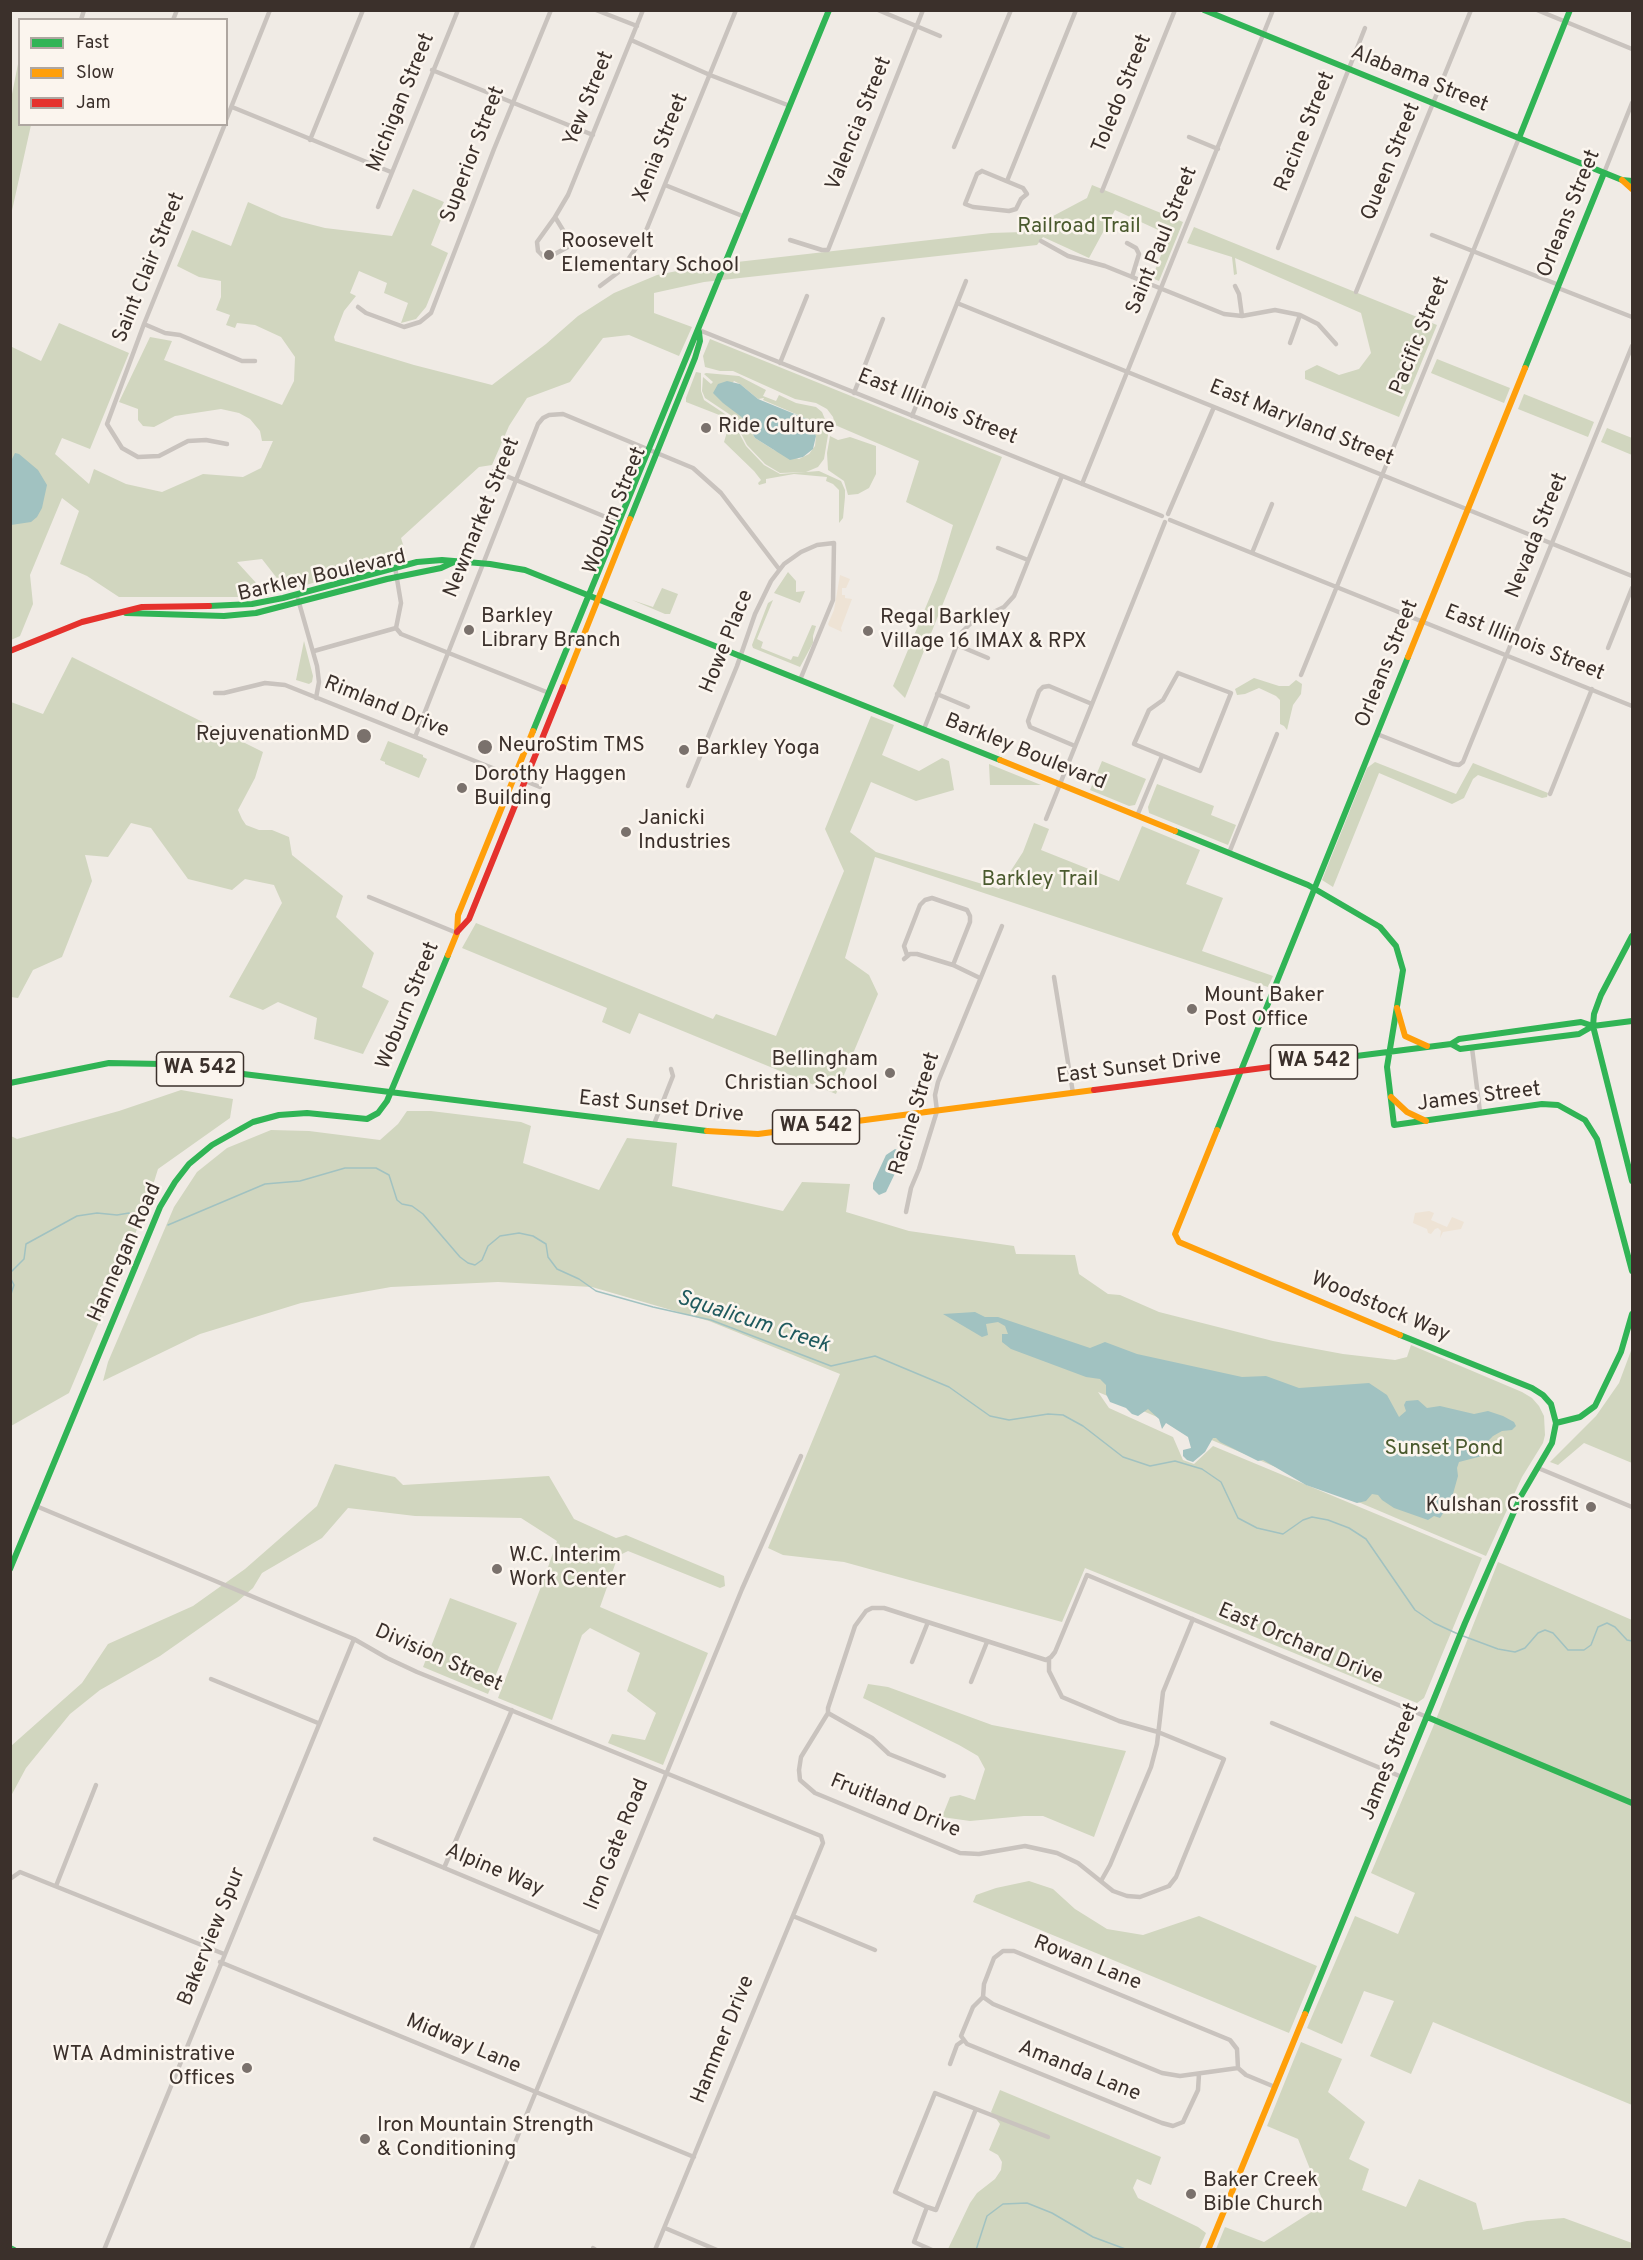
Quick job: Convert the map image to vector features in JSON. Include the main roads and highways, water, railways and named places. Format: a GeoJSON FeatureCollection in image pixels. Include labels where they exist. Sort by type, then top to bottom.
{"type":"FeatureCollection","features":[{"type":"Feature","properties":{"kind":"main road","name":"Woburn Street"},"geometry":{"type":"LineString","coordinates":[[391,1093],[457,933],[459,915],[829,10]]}},
{"type":"Feature","properties":{"kind":"main road","name":"Alabama Street"},"geometry":{"type":"LineString","coordinates":[[1204,10],[1604,173],[1632,181]]}},
{"type":"Feature","properties":{"kind":"main road","name":"Pacific Street"},"geometry":{"type":"LineString","coordinates":[[1519,138],[1570,10]]}},
{"type":"Feature","properties":{"kind":"main road","name":"Orleans Street"},"geometry":{"type":"LineString","coordinates":[[1175,1238],[1175,1233],[1604,173]]}},
{"type":"Feature","properties":{"kind":"main road","name":"Alabama Street"},"geometry":{"type":"LineString","coordinates":[[1622,180],[1632,189]]}},
{"type":"Feature","properties":{"kind":"main road","name":"Woburn Street"},"geometry":{"type":"LineString","coordinates":[[457,933],[469,919],[695,358],[700,341],[699,330]]}},
{"type":"Feature","properties":{"kind":"main road","name":"Barkley Boulevard"},"geometry":{"type":"LineString","coordinates":[[10,651],[82,622],[142,607],[252,604],[395,567],[442,560],[484,563],[532,572],[1315,888],[1380,927],[1396,946],[1403,970],[1387,1067],[1394,1125]]}},
{"type":"Feature","properties":{"kind":"main road","name":"Barkley Boulevard"},"geometry":{"type":"LineString","coordinates":[[123,613],[224,616],[256,613],[397,576],[441,568],[456,562]]}},
{"type":"Feature","properties":{"kind":"main road"},"geometry":{"type":"LineString","coordinates":[[1632,936],[1601,994],[1594,1014],[1593,1026],[1632,1181]]}},
{"type":"Feature","properties":{"kind":"main road"},"geometry":{"type":"LineString","coordinates":[[1397,1008],[1401,1029],[1406,1037],[1430,1047]]}},
{"type":"Feature","properties":{"kind":"main road","name":"East Sunset Drive"},"geometry":{"type":"LineString","coordinates":[[10,1083],[83,1067],[127,1062],[162,1064],[724,1133],[758,1134],[1430,1047],[1451,1044],[1459,1039],[1581,1022],[1593,1026],[1632,1021]]}},
{"type":"Feature","properties":{"kind":"main road","name":"East Sunset Drive"},"geometry":{"type":"LineString","coordinates":[[1451,1044],[1460,1049],[1472,1048],[1581,1034],[1593,1026]]}},
{"type":"Feature","properties":{"kind":"main road","name":"Hannegan Road"},"geometry":{"type":"LineString","coordinates":[[10,1569],[160,1208],[189,1164],[212,1145],[252,1122],[279,1115],[307,1113],[367,1119],[378,1113],[391,1093]]}},
{"type":"Feature","properties":{"kind":"main road"},"geometry":{"type":"LineString","coordinates":[[1391,1097],[1407,1112],[1427,1121]]}},
{"type":"Feature","properties":{"kind":"main road","name":"James Street"},"geometry":{"type":"LineString","coordinates":[[1394,1125],[1549,1104],[1566,1108],[1585,1120],[1597,1139],[1632,1271]]}},
{"type":"Feature","properties":{"kind":"main road","name":"Woodstock Way"},"geometry":{"type":"LineString","coordinates":[[1175,1238],[1179,1242],[1412,1340],[1532,1388],[1551,1404],[1556,1423]]}},
{"type":"Feature","properties":{"kind":"main road"},"geometry":{"type":"LineString","coordinates":[[1556,1423],[1580,1417],[1595,1406],[1621,1352],[1632,1314]]}},
{"type":"Feature","properties":{"kind":"main road","name":"James Street"},"geometry":{"type":"LineString","coordinates":[[1208,2250],[1465,1623],[1521,1496],[1552,1443],[1556,1423]]}},
{"type":"Feature","properties":{"kind":"main road","name":"East Orchard Drive"},"geometry":{"type":"LineString","coordinates":[[1427,1717],[1632,1803]]}},
{"type":"Feature","properties":{"kind":"water"},"geometry":{"type":"Polygon","coordinates":[[[727,381],[740,384],[758,399],[807,419],[816,436],[813,449],[803,457],[790,460],[755,438],[744,419],[713,393],[718,384],[727,381]]]}},
{"type":"Feature","properties":{"kind":"water"},"geometry":{"type":"Polygon","coordinates":[[[15,453],[38,470],[47,485],[42,508],[37,517],[31,522],[11,525],[11,474],[12,459],[15,453]]]}},
{"type":"Feature","properties":{"kind":"water"},"geometry":{"type":"Polygon","coordinates":[[[895,1149],[902,1152],[902,1159],[886,1192],[879,1195],[873,1189],[873,1183],[886,1155],[895,1149]]]}},
{"type":"Feature","properties":{"kind":"water","name":"Sunset Pond"},"geometry":{"type":"Polygon","coordinates":[[[975,1312],[985,1317],[998,1317],[1090,1348],[1105,1342],[1137,1354],[1242,1377],[1266,1376],[1299,1388],[1369,1383],[1387,1395],[1399,1417],[1406,1411],[1404,1405],[1406,1401],[1418,1400],[1427,1408],[1440,1406],[1474,1414],[1488,1411],[1503,1416],[1514,1422],[1516,1426],[1512,1430],[1502,1431],[1493,1436],[1487,1442],[1486,1455],[1459,1462],[1458,1476],[1451,1501],[1440,1518],[1434,1516],[1428,1520],[1394,1508],[1378,1495],[1372,1494],[1366,1501],[1357,1503],[1306,1485],[1263,1460],[1258,1461],[1216,1438],[1213,1438],[1205,1452],[1193,1462],[1187,1460],[1183,1456],[1183,1450],[1191,1448],[1188,1437],[1166,1423],[1162,1429],[1159,1419],[1148,1409],[1138,1416],[1110,1402],[1106,1394],[1106,1385],[1100,1379],[1086,1377],[1011,1349],[1002,1342],[1002,1334],[1008,1334],[1005,1326],[998,1322],[986,1324],[988,1335],[982,1337],[943,1314],[975,1312]]]}},
{"type":"Feature","properties":{"kind":"waterway","name":"Squalicum Creek"},"geometry":{"type":"LineString","coordinates":[[168,1225],[265,1184],[300,1181],[345,1168],[376,1168],[389,1175],[397,1200],[402,1204],[412,1206],[423,1214],[460,1257],[468,1263],[475,1265],[482,1260],[488,1246],[500,1236],[519,1233],[533,1236],[546,1244],[548,1257],[557,1269],[579,1279],[596,1291],[711,1320],[831,1366],[875,1356],[949,1387],[990,1416],[1009,1420],[1048,1414],[1063,1415],[1083,1426],[1123,1457],[1150,1466],[1175,1461],[1202,1469],[1221,1482],[1238,1518],[1257,1528],[1283,1534],[1303,1520],[1312,1517],[1349,1528],[1366,1539],[1415,1610],[1434,1623],[1458,1634]]}},
{"type":"Feature","properties":{"kind":"waterway","name":"Squalicum Creek"},"geometry":{"type":"LineString","coordinates":[[10,1273],[24,1259],[26,1244],[77,1216],[97,1213],[117,1215],[129,1213],[135,1219],[142,1221]]}},
{"type":"Feature","properties":{"kind":"waterway","name":"Squalicum Creek"},"geometry":{"type":"LineString","coordinates":[[10,1277],[14,1285],[10,1297]]}},
{"type":"Feature","properties":{"kind":"waterway","name":"Squalicum Creek"},"geometry":{"type":"LineString","coordinates":[[1463,1636],[1498,1649],[1515,1652],[1525,1648],[1538,1633],[1545,1630],[1553,1633],[1568,1650],[1584,1650],[1591,1645],[1598,1627],[1607,1623],[1615,1627],[1627,1640],[1632,1641]]}},
{"type":"Feature","properties":{"kind":"waterway"},"geometry":{"type":"LineString","coordinates":[[976,2250],[987,2216],[1003,2204],[1027,2203],[1052,2213],[1093,2237],[1128,2250]]}},
{"type":"Feature","properties":{"kind":"place","name":"Roosevelt Elementary School"},"geometry":{"type":"Point","coordinates":[549,255]}},
{"type":"Feature","properties":{"kind":"place","name":"Ride Culture"},"geometry":{"type":"Point","coordinates":[706,428]}},
{"type":"Feature","properties":{"kind":"place","name":"Barkley Library Branch"},"geometry":{"type":"Point","coordinates":[469,630]}},
{"type":"Feature","properties":{"kind":"place","name":"Regal Barkley Village 16 IMAX & RPX"},"geometry":{"type":"Point","coordinates":[868,631]}},
{"type":"Feature","properties":{"kind":"place","name":"RejuvenationMD"},"geometry":{"type":"Point","coordinates":[364,736]}},
{"type":"Feature","properties":{"kind":"place","name":"NeuroStim TMS"},"geometry":{"type":"Point","coordinates":[485,747]}},
{"type":"Feature","properties":{"kind":"place","name":"Barkley Yoga"},"geometry":{"type":"Point","coordinates":[684,750]}},
{"type":"Feature","properties":{"kind":"place","name":"Dorothy Haggen Building"},"geometry":{"type":"Point","coordinates":[462,788]}},
{"type":"Feature","properties":{"kind":"place","name":"Janicki Industries"},"geometry":{"type":"Point","coordinates":[626,832]}},
{"type":"Feature","properties":{"kind":"place","name":"Mount Baker Post Office"},"geometry":{"type":"Point","coordinates":[1192,1009]}},
{"type":"Feature","properties":{"kind":"place","name":"Bellingham Christian School"},"geometry":{"type":"Point","coordinates":[890,1073]}},
{"type":"Feature","properties":{"kind":"place","name":"Kulshan Crossfit"},"geometry":{"type":"Point","coordinates":[1591,1507]}},
{"type":"Feature","properties":{"kind":"place","name":"W.C. Interim Work Center"},"geometry":{"type":"Point","coordinates":[497,1569]}},
{"type":"Feature","properties":{"kind":"place","name":"WTA Administrative Offices"},"geometry":{"type":"Point","coordinates":[247,2068]}},
{"type":"Feature","properties":{"kind":"place","name":"Iron Mountain Strength & Conditioning"},"geometry":{"type":"Point","coordinates":[365,2139]}},
{"type":"Feature","properties":{"kind":"place","name":"Baker Creek Bible Church"},"geometry":{"type":"Point","coordinates":[1191,2194]}},
{"type":"Feature","properties":{"kind":"park label","name":"Railroad Trail"},"geometry":{"type":"Point","coordinates":[1079,228]}},
{"type":"Feature","properties":{"kind":"park label","name":"Barkley Trail"},"geometry":{"type":"Point","coordinates":[1040,881]}}]}
